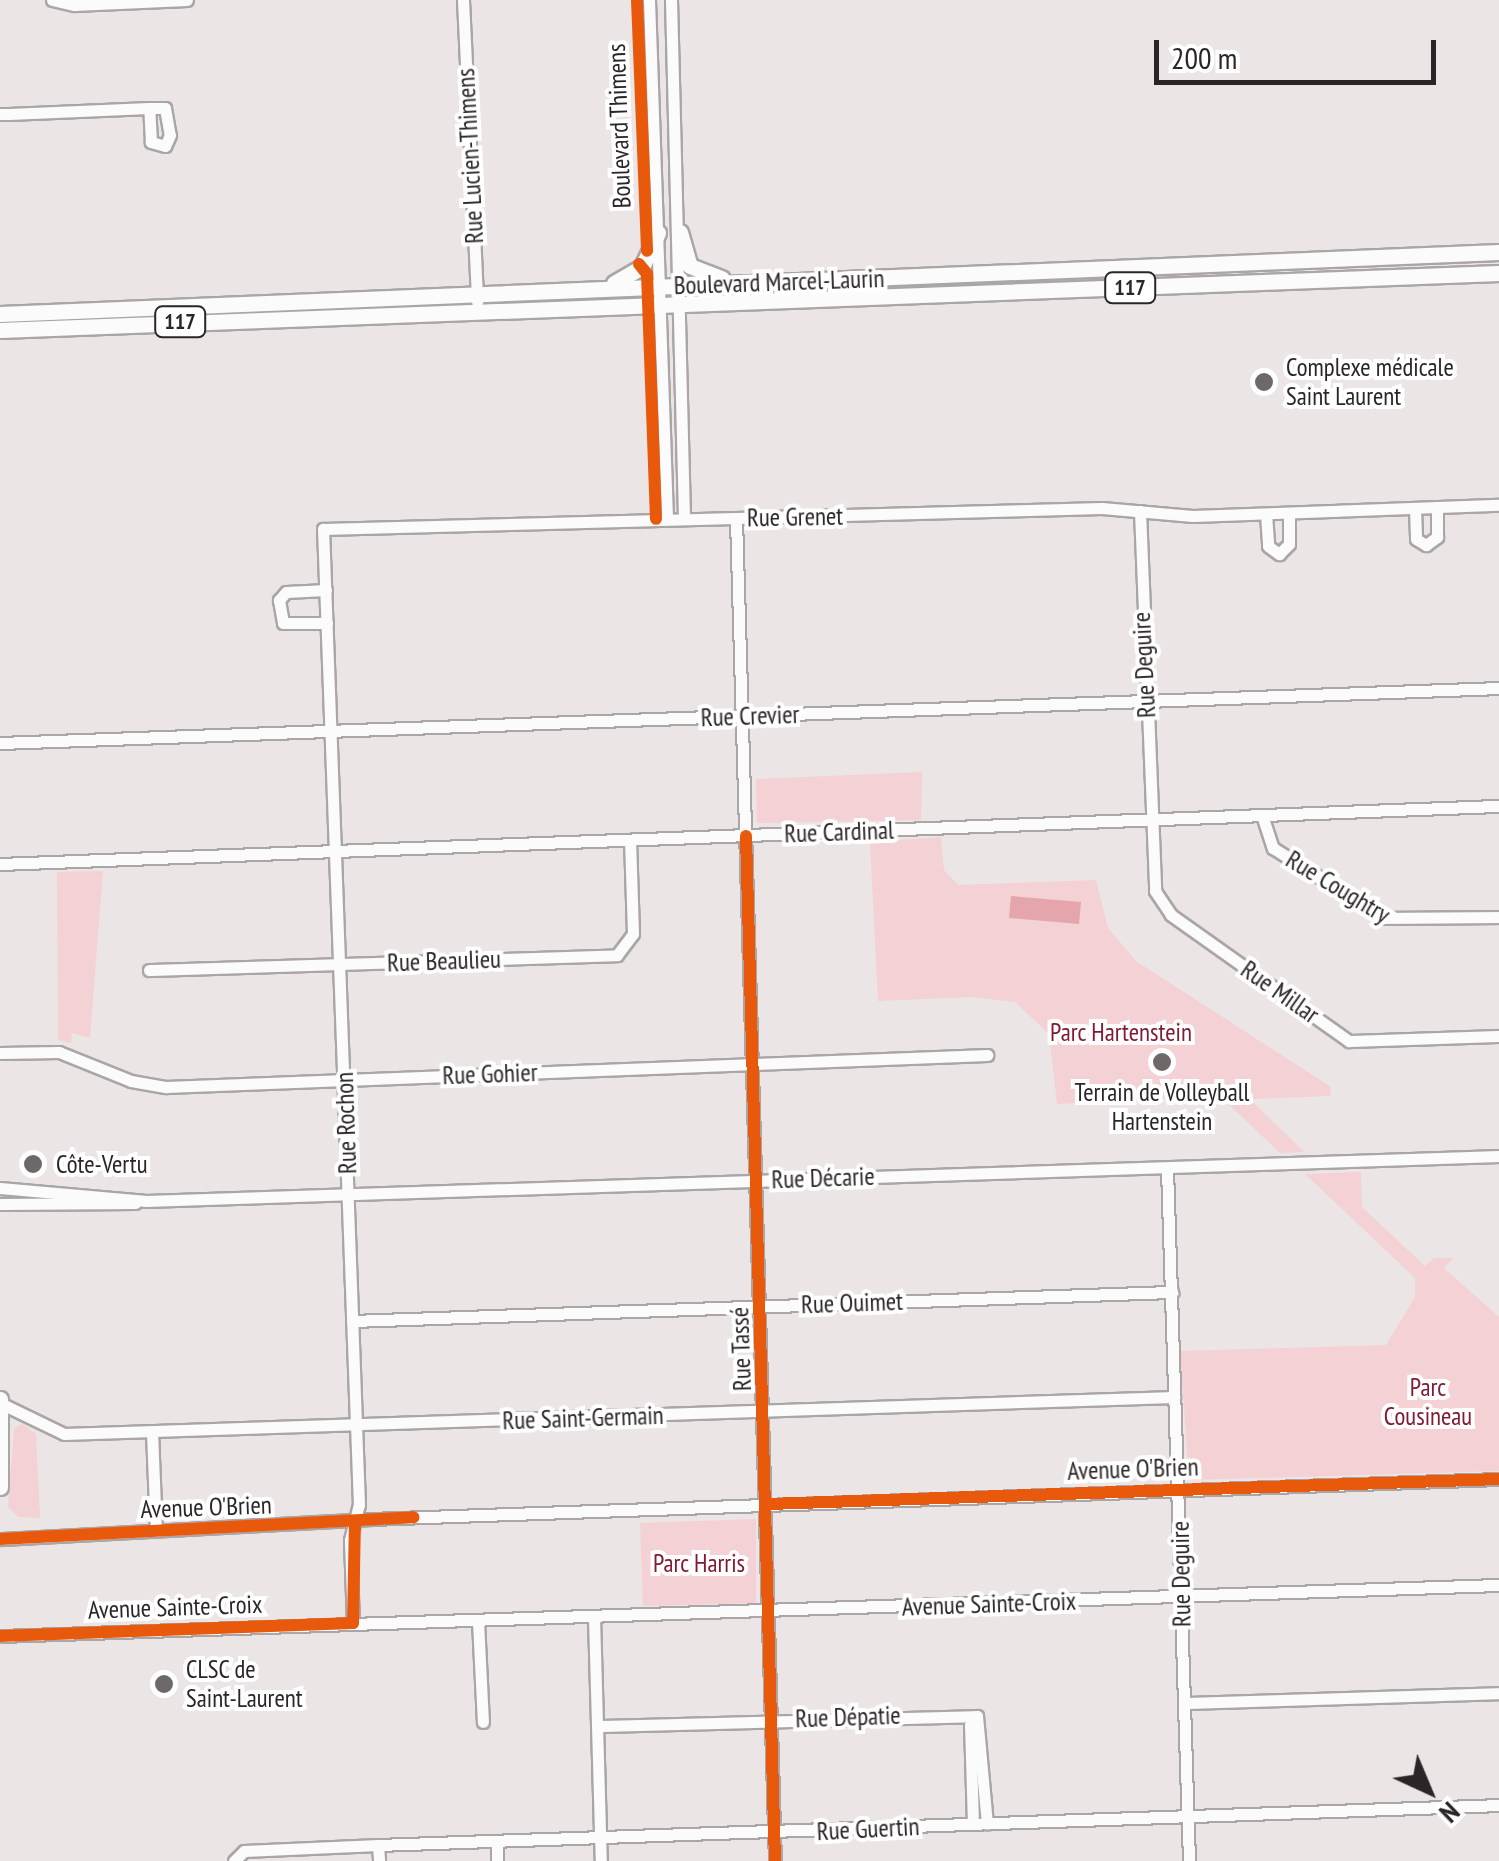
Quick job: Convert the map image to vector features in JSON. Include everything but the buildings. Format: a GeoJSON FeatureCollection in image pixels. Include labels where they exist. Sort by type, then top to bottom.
{"type":"FeatureCollection","features":[{"type":"Feature","properties":{"kind":"main road"},"geometry":{"type":"LineString","coordinates":[[680,232],[695,270],[751,283]]}},
{"type":"Feature","properties":{"kind":"main road"},"geometry":{"type":"LineString","coordinates":[[586,288],[638,271],[658,233]]}},
{"type":"Feature","properties":{"kind":"main road","name":"Boulevard Marcel-Laurin"},"geometry":{"type":"LineString","coordinates":[[0,314],[1499,252]]}},
{"type":"Feature","properties":{"kind":"main road"},"geometry":{"type":"LineString","coordinates":[[1004,272],[1005,293]]}},
{"type":"Feature","properties":{"kind":"main road","name":"Boulevard Marcel-Laurin"},"geometry":{"type":"LineString","coordinates":[[0,330],[1499,272]]}},
{"type":"Feature","properties":{"kind":"main road"},"geometry":{"type":"LineString","coordinates":[[0,1402],[0,1487]]}},
{"type":"Feature","properties":{"kind":"street"},"geometry":{"type":"LineString","coordinates":[[52,0],[74,5],[187,0]]}},
{"type":"Feature","properties":{"kind":"street","name":"Rue Lucien-Thimens"},"geometry":{"type":"LineString","coordinates":[[463,0],[478,312]]}},
{"type":"Feature","properties":{"kind":"street","name":"Boulevard Thimens"},"geometry":{"type":"LineString","coordinates":[[649,0],[660,287],[668,306],[684,518]]}},
{"type":"Feature","properties":{"kind":"street","name":"Boulevard Thimens"},"geometry":{"type":"LineString","coordinates":[[666,518],[668,306],[677,286],[680,232],[672,0]]}},
{"type":"Feature","properties":{"kind":"street"},"geometry":{"type":"LineString","coordinates":[[0,114],[149,108]]}},
{"type":"Feature","properties":{"kind":"street","name":"Rue Grenet"},"geometry":{"type":"LineString","coordinates":[[323,529],[666,518],[1140,511],[1266,514],[1499,505]]}},
{"type":"Feature","properties":{"kind":"street"},"geometry":{"type":"LineString","coordinates":[[1415,508],[1414,534],[1426,545],[1437,537],[1437,508]]}},
{"type":"Feature","properties":{"kind":"street","name":"Rue Deguire"},"geometry":{"type":"LineString","coordinates":[[1140,511],[1152,819]]}},
{"type":"Feature","properties":{"kind":"street"},"geometry":{"type":"LineString","coordinates":[[1266,514],[1268,546],[1279,554],[1289,544],[1289,513]]}},
{"type":"Feature","properties":{"kind":"street","name":"Rue Tassé"},"geometry":{"type":"LineString","coordinates":[[736,518],[769,1504],[775,1861]]}},
{"type":"Feature","properties":{"kind":"street","name":"Rue Rochon"},"geometry":{"type":"LineString","coordinates":[[323,529],[356,1426],[352,1623]]}},
{"type":"Feature","properties":{"kind":"street"},"geometry":{"type":"LineString","coordinates":[[326,590],[286,592],[279,600],[283,623],[327,623]]}},
{"type":"Feature","properties":{"kind":"street","name":"Rue Crevier"},"geometry":{"type":"LineString","coordinates":[[0,743],[1499,688]]}},
{"type":"Feature","properties":{"kind":"street","name":"Rue Cardinal"},"geometry":{"type":"LineString","coordinates":[[0,864],[1499,806]]}},
{"type":"Feature","properties":{"kind":"street","name":"Rue Coughtry"},"geometry":{"type":"LineString","coordinates":[[1262,815],[1273,848],[1384,918],[1499,918]]}},
{"type":"Feature","properties":{"kind":"street","name":"Rue Millar"},"geometry":{"type":"LineString","coordinates":[[1152,819],[1155,890],[1170,914],[1349,1041],[1499,1036]]}},
{"type":"Feature","properties":{"kind":"street","name":"Rue Beaulieu"},"geometry":{"type":"LineString","coordinates":[[149,970],[618,955],[633,934],[630,840]]}},
{"type":"Feature","properties":{"kind":"street","name":"Rue Gohier"},"geometry":{"type":"LineString","coordinates":[[0,1053],[58,1052],[131,1081],[157,1086],[987,1055]]}},
{"type":"Feature","properties":{"kind":"street","name":"Rue Décarie"},"geometry":{"type":"LineString","coordinates":[[0,1204],[94,1208],[146,1201],[1499,1156]]}},
{"type":"Feature","properties":{"kind":"street","name":"Rue Deguire"},"geometry":{"type":"LineString","coordinates":[[1168,1168],[1189,1861]]}},
{"type":"Feature","properties":{"kind":"street","name":"Rue Décarie"},"geometry":{"type":"LineString","coordinates":[[0,1188],[146,1201]]}},
{"type":"Feature","properties":{"kind":"street","name":"Rue Ouimet"},"geometry":{"type":"LineString","coordinates":[[352,1321],[1172,1292]]}},
{"type":"Feature","properties":{"kind":"street","name":"Rue Saint-Germain"},"geometry":{"type":"LineString","coordinates":[[0,1402],[64,1434],[1174,1397]]}},
{"type":"Feature","properties":{"kind":"street"},"geometry":{"type":"LineString","coordinates":[[152,1432],[156,1531]]}},
{"type":"Feature","properties":{"kind":"street","name":"Avenue O'Brien"},"geometry":{"type":"LineString","coordinates":[[0,1539],[769,1504],[1499,1479]]}},
{"type":"Feature","properties":{"kind":"street","name":"Avenue Sainte-Croix"},"geometry":{"type":"LineString","coordinates":[[0,1636],[1499,1584]]}},
{"type":"Feature","properties":{"kind":"street"},"geometry":{"type":"LineString","coordinates":[[594,1618],[601,1861]]}},
{"type":"Feature","properties":{"kind":"street"},"geometry":{"type":"LineString","coordinates":[[478,1621],[482,1722]]}},
{"type":"Feature","properties":{"kind":"street"},"geometry":{"type":"LineString","coordinates":[[1185,1703],[1499,1693]]}},
{"type":"Feature","properties":{"kind":"street","name":"Rue Dépatie"},"geometry":{"type":"LineString","coordinates":[[598,1726],[977,1716],[978,1772],[973,1824]]}},
{"type":"Feature","properties":{"kind":"street","name":"Rue Dépatie"},"geometry":{"type":"LineString","coordinates":[[978,1772],[987,1824]]}},
{"type":"Feature","properties":{"kind":"street","name":"Rue Guertin"},"geometry":{"type":"LineString","coordinates":[[236,1858],[378,1845],[1499,1806]]}},
{"type":"Feature","properties":{"kind":"street"},"geometry":{"type":"LineString","coordinates":[[497,1841],[497,1861]]}},
{"type":"Feature","properties":{"kind":"street"},"geometry":{"type":"LineString","coordinates":[[378,1845],[379,1861]]}},
{"type":"Feature","properties":{"kind":"green space"},"geometry":{"type":"Polygon","coordinates":[[[922,772],[921,820],[757,823],[756,779],[922,772]]]}},
{"type":"Feature","properties":{"kind":"green space","name":"Parc Hartenstein"},"geometry":{"type":"Polygon","coordinates":[[[941,837],[944,870],[958,885],[1096,880],[1108,928],[1136,961],[1331,1087],[1330,1096],[1250,1099],[1304,1152],[1280,1153],[1221,1097],[1057,1104],[1049,1034],[1015,1002],[971,997],[878,1001],[870,842],[941,837]]]}},
{"type":"Feature","properties":{"kind":"green space"},"geometry":{"type":"Polygon","coordinates":[[[103,871],[90,1038],[72,1033],[71,1043],[58,1040],[57,872],[103,871]]]}},
{"type":"Feature","properties":{"kind":"green space","name":"Parc Cousineau"},"geometry":{"type":"Polygon","coordinates":[[[1361,1172],[1362,1207],[1425,1266],[1434,1258],[1453,1258],[1444,1268],[1499,1317],[1499,1471],[1189,1480],[1180,1351],[1386,1345],[1415,1297],[1415,1278],[1305,1174],[1361,1172]]]}},
{"type":"Feature","properties":{"kind":"green space"},"geometry":{"type":"Polygon","coordinates":[[[22,1424],[36,1434],[40,1518],[18,1517],[8,1507],[14,1429],[22,1424]]]}},
{"type":"Feature","properties":{"kind":"green space","name":"Parc Harris"},"geometry":{"type":"Polygon","coordinates":[[[756,1519],[756,1603],[643,1606],[640,1523],[756,1519]]]}},
{"type":"Feature","properties":{"kind":"shaded area"},"geometry":{"type":"Polygon","coordinates":[[[1011,896],[1081,902],[1079,924],[1009,918],[1011,896]]]}},
{"type":"Feature","properties":{"kind":"cycle path"},"geometry":{"type":"LineString","coordinates":[[637,0],[647,251]]}},
{"type":"Feature","properties":{"kind":"cycle path"},"geometry":{"type":"LineString","coordinates":[[639,264],[647,274],[656,519]]}},
{"type":"Feature","properties":{"kind":"cycle path"},"geometry":{"type":"LineString","coordinates":[[746,836],[775,1861]]}},
{"type":"Feature","properties":{"kind":"cycle path"},"geometry":{"type":"LineString","coordinates":[[769,1504],[1499,1479]]}},
{"type":"Feature","properties":{"kind":"cycle path"},"geometry":{"type":"LineString","coordinates":[[0,1539],[413,1517]]}},
{"type":"Feature","properties":{"kind":"cycle path"},"geometry":{"type":"LineString","coordinates":[[0,1636],[353,1623],[355,1521]]}},
{"type":"Feature","properties":{"kind":"place","name":"Complexe médicale Saint Laurent"},"geometry":{"type":"Point","coordinates":[1264,382]}},
{"type":"Feature","properties":{"kind":"place","name":"Terrain de Volleyball Hartenstein"},"geometry":{"type":"Point","coordinates":[1162,1062]}},
{"type":"Feature","properties":{"kind":"place","name":"Côte-Vertu"},"geometry":{"type":"Point","coordinates":[33,1164]}},
{"type":"Feature","properties":{"kind":"place","name":"CLSC de Saint-Laurent"},"geometry":{"type":"Point","coordinates":[164,1684]}}]}
